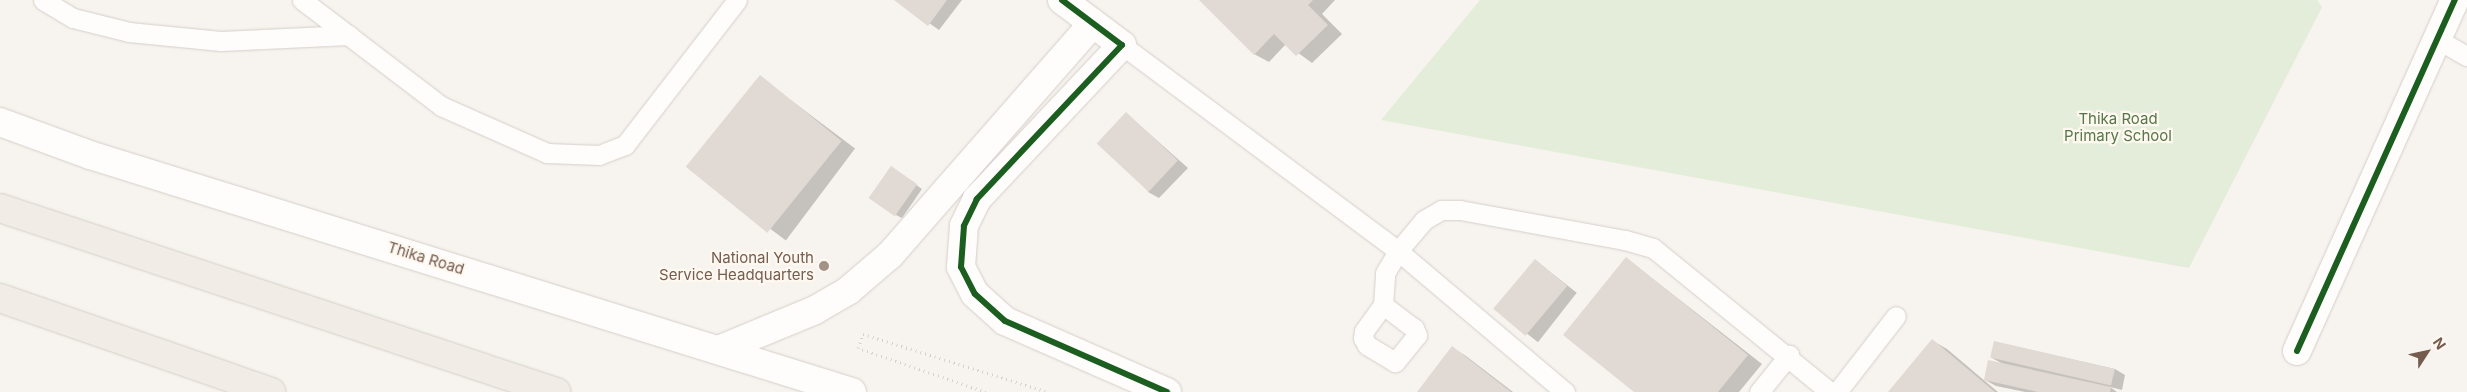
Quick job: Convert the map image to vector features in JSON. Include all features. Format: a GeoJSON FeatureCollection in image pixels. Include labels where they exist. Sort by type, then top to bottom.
{"type":"FeatureCollection","features":[{"type":"Feature","properties":{"kind":"highway"},"geometry":{"type":"LineString","coordinates":[[0,208],[556,392]]}},
{"type":"Feature","properties":{"kind":"highway"},"geometry":{"type":"LineString","coordinates":[[0,298],[271,392]]}},
{"type":"Feature","properties":{"kind":"street"},"geometry":{"type":"LineString","coordinates":[[1062,0],[1122,45],[977,199],[964,226],[961,267],[975,294],[1005,321],[1167,392]]}},
{"type":"Feature","properties":{"kind":"street"},"geometry":{"type":"LineString","coordinates":[[2297,351],[2455,0]]}},
{"type":"Feature","properties":{"kind":"street"},"geometry":{"type":"LineString","coordinates":[[720,349],[815,310],[849,290],[890,255],[1093,23]]}},
{"type":"Feature","properties":{"kind":"street","name":"Thika Road"},"geometry":{"type":"LineString","coordinates":[[0,122],[100,158],[720,349],[852,392]]}},
{"type":"Feature","properties":{"kind":"lane"},"geometry":{"type":"LineString","coordinates":[[43,0],[73,18],[129,32],[222,41],[349,35]]}},
{"type":"Feature","properties":{"kind":"lane"},"geometry":{"type":"LineString","coordinates":[[302,0],[441,106],[548,153],[599,155],[625,145],[737,0]]}},
{"type":"Feature","properties":{"kind":"lane"},"geometry":{"type":"LineString","coordinates":[[2437,39],[2467,56]]}},
{"type":"Feature","properties":{"kind":"lane"},"geometry":{"type":"LineString","coordinates":[[1122,45],[1398,251],[1565,392]]}},
{"type":"Feature","properties":{"kind":"lane"},"geometry":{"type":"LineString","coordinates":[[1383,305],[1385,274],[1398,251],[1424,220],[1441,210],[1625,240],[1654,248],[1789,355],[1830,392]]}},
{"type":"Feature","properties":{"kind":"lane"},"geometry":{"type":"LineString","coordinates":[[1837,392],[1896,316]]}},
{"type":"Feature","properties":{"kind":"lane"},"geometry":{"type":"LineString","coordinates":[[1759,392],[1789,355]]}},
{"type":"Feature","properties":{"kind":"path"},"geometry":{"type":"LineString","coordinates":[[986,392],[858,348],[863,334],[1048,392]]}},
{"type":"Feature","properties":{"kind":"green space","name":"Thika Road Primary School"},"geometry":{"type":"Polygon","coordinates":[[[1480,0],[2317,0],[2322,7],[2189,268],[1381,120],[1480,0]]]}},
{"type":"Feature","properties":{"kind":"building"},"geometry":{"type":"Polygon","coordinates":[[[894,0],[947,0],[928,26],[894,0]]]}},
{"type":"Feature","properties":{"kind":"building"},"geometry":{"type":"Polygon","coordinates":[[[1199,0],[1313,0],[1308,5],[1328,25],[1296,56],[1274,34],[1254,55],[1199,0]]]}},
{"type":"Feature","properties":{"kind":"building"},"geometry":{"type":"Polygon","coordinates":[[[760,75],[842,141],[767,233],[686,167],[760,75]]]}},
{"type":"Feature","properties":{"kind":"building"},"geometry":{"type":"Polygon","coordinates":[[[1126,112],[1178,160],[1149,192],[1097,143],[1126,112]]]}},
{"type":"Feature","properties":{"kind":"building"},"geometry":{"type":"Polygon","coordinates":[[[891,166],[917,184],[895,216],[869,198],[891,166]]]}},
{"type":"Feature","properties":{"kind":"building"},"geometry":{"type":"Polygon","coordinates":[[[1626,257],[1748,355],[1718,392],[1634,392],[1563,335],[1626,257]]]}},
{"type":"Feature","properties":{"kind":"building"},"geometry":{"type":"Polygon","coordinates":[[[1535,259],[1567,286],[1525,336],[1493,309],[1535,259]]]}},
{"type":"Feature","properties":{"kind":"building"},"geometry":{"type":"Polygon","coordinates":[[[1932,339],[1995,392],[1888,392],[1932,339]]]}},
{"type":"Feature","properties":{"kind":"building"},"geometry":{"type":"Polygon","coordinates":[[[1994,341],[2115,369],[2111,385],[1990,358],[1994,341]]]}},
{"type":"Feature","properties":{"kind":"building"},"geometry":{"type":"Polygon","coordinates":[[[1452,346],[1511,392],[1417,392],[1452,346]]]}},
{"type":"Feature","properties":{"kind":"building"},"geometry":{"type":"Polygon","coordinates":[[[1988,360],[2111,387],[2110,392],[2038,392],[1984,380],[1988,360]]]}},
{"type":"Feature","properties":{"kind":"cycle path"},"geometry":{"type":"LineString","coordinates":[[1062,0],[1122,45],[977,199],[964,226],[961,267],[975,294],[1005,321],[1167,392]]}},
{"type":"Feature","properties":{"kind":"cycle path"},"geometry":{"type":"LineString","coordinates":[[2297,351],[2455,0]]}},
{"type":"Feature","properties":{"kind":"place","name":"National Youth Service Headquarters"},"geometry":{"type":"Point","coordinates":[824,266]}}]}
